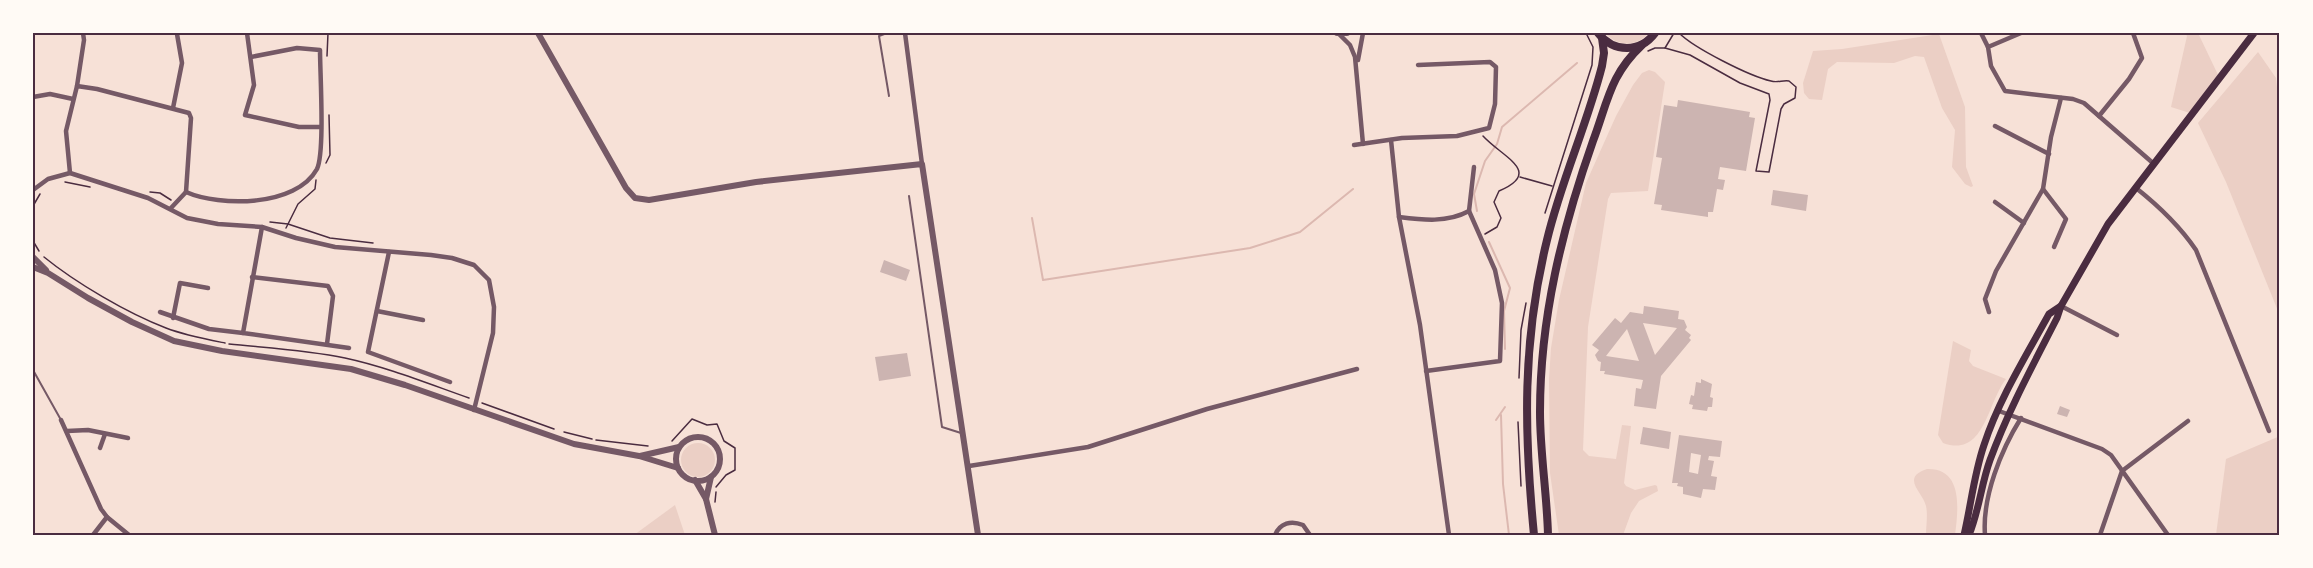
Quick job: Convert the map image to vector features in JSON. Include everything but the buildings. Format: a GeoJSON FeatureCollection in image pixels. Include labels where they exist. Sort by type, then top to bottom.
{"type":"FeatureCollection","features":[{"type":"Feature","properties":{"kind":"main road"},"geometry":{"type":"LineString","coordinates":[[1548,535],[1542,462],[1541,384],[1544,331],[1554,271],[1584,168],[1614,80],[1623,64],[1643,49],[1655,33]]}},
{"type":"Feature","properties":{"kind":"main road"},"geometry":{"type":"LineString","coordinates":[[1969,535],[1989,462],[2009,414],[2061,306],[2108,224],[2253,33]]}},
{"type":"Feature","properties":{"kind":"main road"},"geometry":{"type":"LineString","coordinates":[[1600,35],[1609,44],[1625,49],[1643,49]]}},
{"type":"Feature","properties":{"kind":"main road"},"geometry":{"type":"LineString","coordinates":[[1534,535],[1526,428],[1530,328],[1542,261],[1553,218],[1602,66],[1604,53],[1600,35]]}},
{"type":"Feature","properties":{"kind":"main road"},"geometry":{"type":"LineString","coordinates":[[1964,535],[1983,447],[2007,390],[2049,314],[2061,306]]}},
{"type":"Feature","properties":{"kind":"street"},"geometry":{"type":"LineString","coordinates":[[70,173],[66,131],[77,86],[83,33]]}},
{"type":"Feature","properties":{"kind":"street"},"geometry":{"type":"LineString","coordinates":[[247,33],[254,85],[245,115],[299,127],[320,127]]}},
{"type":"Feature","properties":{"kind":"street"},"geometry":{"type":"LineString","coordinates":[[538,33],[626,188],[635,198],[649,200],[756,182],[922,164]]}},
{"type":"Feature","properties":{"kind":"street"},"geometry":{"type":"LineString","coordinates":[[905,33],[922,164],[978,535]]}},
{"type":"Feature","properties":{"kind":"street"},"geometry":{"type":"LineString","coordinates":[[1337,33],[1347,33]]}},
{"type":"Feature","properties":{"kind":"street"},"geometry":{"type":"LineString","coordinates":[[1337,33],[1353,50],[1357,64],[1363,144]]}},
{"type":"Feature","properties":{"kind":"street"},"geometry":{"type":"LineString","coordinates":[[1357,64],[1363,33]]}},
{"type":"Feature","properties":{"kind":"street"},"geometry":{"type":"LineString","coordinates":[[1981,33],[1988,47],[1991,66],[2005,91],[2073,99],[2084,103],[2154,164]]}},
{"type":"Feature","properties":{"kind":"street"},"geometry":{"type":"LineString","coordinates":[[1988,47],[2021,33]]}},
{"type":"Feature","properties":{"kind":"street"},"geometry":{"type":"LineString","coordinates":[[2099,116],[2129,79],[2142,58],[2133,33]]}},
{"type":"Feature","properties":{"kind":"street"},"geometry":{"type":"LineString","coordinates":[[173,108],[182,63],[177,34]]}},
{"type":"Feature","properties":{"kind":"street"},"geometry":{"type":"LineString","coordinates":[[186,192],[209,200],[264,201],[300,185],[316,169],[321,149],[320,50],[297,48],[251,57]]}},
{"type":"Feature","properties":{"kind":"street"},"geometry":{"type":"LineString","coordinates":[[1354,145],[1457,136],[1489,128],[1495,104],[1496,67],[1490,62],[1418,65]]}},
{"type":"Feature","properties":{"kind":"street"},"geometry":{"type":"LineString","coordinates":[[77,86],[189,113],[191,118],[186,192],[171,208]]}},
{"type":"Feature","properties":{"kind":"street"},"geometry":{"type":"LineString","coordinates":[[33,97],[50,94],[73,99]]}},
{"type":"Feature","properties":{"kind":"street"},"geometry":{"type":"LineString","coordinates":[[1989,312],[1985,299],[1996,271],[2043,189],[2061,98]]}},
{"type":"Feature","properties":{"kind":"street"},"geometry":{"type":"LineString","coordinates":[[1995,126],[2049,154]]}},
{"type":"Feature","properties":{"kind":"street"},"geometry":{"type":"LineString","coordinates":[[1391,140],[1399,217],[1420,325],[1449,535]]}},
{"type":"Feature","properties":{"kind":"street"},"geometry":{"type":"LineString","coordinates":[[1426,371],[1500,361],[1502,303],[1495,270],[1469,212],[1474,167]]}},
{"type":"Feature","properties":{"kind":"street"},"geometry":{"type":"LineString","coordinates":[[33,190],[48,179],[70,173],[148,198],[187,218],[218,224],[262,227],[335,248],[452,258],[474,265],[489,280],[494,307],[493,333],[474,410]]}},
{"type":"Feature","properties":{"kind":"street"},"geometry":{"type":"LineString","coordinates":[[2136,188],[2168,213],[2184,231],[2196,250],[2269,430]]}},
{"type":"Feature","properties":{"kind":"street"},"geometry":{"type":"LineString","coordinates":[[2043,189],[2066,219],[2055,247]]}},
{"type":"Feature","properties":{"kind":"street"},"geometry":{"type":"LineString","coordinates":[[1995,202],[2024,223]]}},
{"type":"Feature","properties":{"kind":"street"},"geometry":{"type":"LineString","coordinates":[[1399,217],[1429,221],[1459,217],[1469,212]]}},
{"type":"Feature","properties":{"kind":"street"},"geometry":{"type":"LineString","coordinates":[[243,333],[262,227]]}},
{"type":"Feature","properties":{"kind":"street"},"geometry":{"type":"LineString","coordinates":[[389,252],[368,352],[450,382]]}},
{"type":"Feature","properties":{"kind":"street"},"geometry":{"type":"LineString","coordinates":[[33,257],[48,273]]}},
{"type":"Feature","properties":{"kind":"street"},"geometry":{"type":"LineString","coordinates":[[33,267],[48,273],[132,322],[174,341],[222,351],[351,369],[405,385],[574,444],[639,456],[678,468]]}},
{"type":"Feature","properties":{"kind":"street"},"geometry":{"type":"LineString","coordinates":[[252,277],[328,286],[333,296],[327,344]]}},
{"type":"Feature","properties":{"kind":"street"},"geometry":{"type":"LineString","coordinates":[[173,318],[180,283],[208,288]]}},
{"type":"Feature","properties":{"kind":"street"},"geometry":{"type":"LineString","coordinates":[[2061,306],[2117,335]]}},
{"type":"Feature","properties":{"kind":"street"},"geometry":{"type":"LineString","coordinates":[[377,311],[423,320]]}},
{"type":"Feature","properties":{"kind":"street"},"geometry":{"type":"LineString","coordinates":[[160,312],[209,329],[349,348]]}},
{"type":"Feature","properties":{"kind":"street"},"geometry":{"type":"LineString","coordinates":[[969,466],[1088,447],[1207,409],[1357,369]]}},
{"type":"Feature","properties":{"kind":"street"},"geometry":{"type":"LineString","coordinates":[[1999,411],[2102,449],[2111,455],[2168,535]]}},
{"type":"Feature","properties":{"kind":"street"},"geometry":{"type":"LineString","coordinates":[[1985,535],[1986,504],[2008,441],[2021,418]]}},
{"type":"Feature","properties":{"kind":"street"},"geometry":{"type":"LineString","coordinates":[[61,420],[101,509],[129,535]]}},
{"type":"Feature","properties":{"kind":"street"},"geometry":{"type":"LineString","coordinates":[[2100,535],[2122,471],[2188,420]]}},
{"type":"Feature","properties":{"kind":"street"},"geometry":{"type":"LineString","coordinates":[[67,431],[88,430],[128,438]]}},
{"type":"Feature","properties":{"kind":"street"},"geometry":{"type":"LineString","coordinates":[[100,448],[105,434]]}},
{"type":"Feature","properties":{"kind":"street"},"geometry":{"type":"LineString","coordinates":[[706,500],[711,476],[720,460],[716,446],[711,441],[697,436],[684,441],[679,447],[676,461],[682,474],[695,480],[711,476]]}},
{"type":"Feature","properties":{"kind":"street"},"geometry":{"type":"LineString","coordinates":[[639,456],[679,447]]}},
{"type":"Feature","properties":{"kind":"street"},"geometry":{"type":"LineString","coordinates":[[695,480],[706,500],[715,535]]}},
{"type":"Feature","properties":{"kind":"street"},"geometry":{"type":"LineString","coordinates":[[93,535],[107,517]]}},
{"type":"Feature","properties":{"kind":"street"},"geometry":{"type":"LineString","coordinates":[[1275,535],[1281,526],[1290,522],[1303,525],[1310,535]]}},
{"type":"Feature","properties":{"kind":"lane"},"geometry":{"type":"LineString","coordinates":[[887,33],[879,36],[889,96]]}},
{"type":"Feature","properties":{"kind":"lane"},"geometry":{"type":"LineString","coordinates":[[909,196],[942,427],[964,434]]}},
{"type":"Feature","properties":{"kind":"lane"},"geometry":{"type":"LineString","coordinates":[[33,370],[61,420]]}},
{"type":"Feature","properties":{"kind":"path"},"geometry":{"type":"LineString","coordinates":[[1665,48],[1674,33]]}},
{"type":"Feature","properties":{"kind":"path"},"geometry":{"type":"LineString","coordinates":[[1643,49],[1665,48],[1690,56],[1768,94],[1770,100],[1756,171],[1769,172],[1780,109],[1795,98],[1796,87],[1789,81],[1774,82],[1754,75],[1695,45],[1679,33]]}},
{"type":"Feature","properties":{"kind":"path"},"geometry":{"type":"LineString","coordinates":[[1478,130],[1491,145],[1516,165],[1520,177]]}},
{"type":"Feature","properties":{"kind":"path"},"geometry":{"type":"LineString","coordinates":[[1520,177],[1552,186]]}},
{"type":"Feature","properties":{"kind":"path"},"geometry":{"type":"LineString","coordinates":[[1479,237],[1497,227],[1501,218],[1494,202],[1499,191],[1511,186],[1520,177]]}},
{"type":"Feature","properties":{"kind":"path"},"geometry":{"type":"LineString","coordinates":[[57,182],[71,182],[90,187],[92,181]]}},
{"type":"Feature","properties":{"kind":"path"},"geometry":{"type":"LineString","coordinates":[[33,206],[42,192]]}},
{"type":"Feature","properties":{"kind":"path"},"geometry":{"type":"LineString","coordinates":[[150,192],[160,193],[176,204]]}},
{"type":"Feature","properties":{"kind":"path"},"geometry":{"type":"LineString","coordinates":[[270,222],[288,224],[330,238],[372,243]]}},
{"type":"Feature","properties":{"kind":"shaded area"},"geometry":{"type":"Polygon","coordinates":[[[1605,33],[1649,33],[1638,41],[1627,44],[1610,38],[1605,33]]]}},
{"type":"Feature","properties":{"kind":"shaded area"},"geometry":{"type":"Polygon","coordinates":[[[2185,33],[2198,33],[2220,79],[2193,114],[2171,107],[2187,36],[2185,33]]]}},
{"type":"Feature","properties":{"kind":"shaded area"},"geometry":{"type":"Polygon","coordinates":[[[1939,34],[1965,107],[1966,167],[1973,186],[1971,187],[1965,184],[1952,167],[1955,130],[1942,108],[1924,57],[1915,56],[1894,63],[1837,62],[1828,69],[1822,100],[1809,99],[1804,93],[1803,83],[1813,51],[1842,49],[1939,34]]]}},
{"type":"Feature","properties":{"kind":"shaded area"},"geometry":{"type":"Polygon","coordinates":[[[2258,52],[2276,78],[2280,114],[2280,316],[2226,182],[2198,123],[2258,52]]]}},
{"type":"Feature","properties":{"kind":"shaded area"},"geometry":{"type":"Polygon","coordinates":[[[1649,70],[1655,72],[1665,82],[1648,191],[1611,193],[1608,199],[1588,327],[1583,450],[1589,456],[1616,459],[1622,425],[1631,426],[1624,483],[1635,490],[1655,485],[1658,491],[1639,501],[1631,513],[1623,535],[1559,535],[1550,473],[1549,379],[1551,348],[1559,300],[1586,183],[1616,116],[1633,85],[1642,73],[1649,70]]]}},
{"type":"Feature","properties":{"kind":"shaded area"},"geometry":{"type":"Polygon","coordinates":[[[1953,341],[1971,350],[1969,361],[1973,366],[2006,379],[1976,436],[1968,443],[1957,446],[1943,443],[1938,435],[1953,341]]]}},
{"type":"Feature","properties":{"kind":"shaded area"},"geometry":{"type":"Polygon","coordinates":[[[2280,436],[2280,535],[2216,535],[2226,459],[2280,436]]]}},
{"type":"Feature","properties":{"kind":"shaded area"},"geometry":{"type":"Polygon","coordinates":[[[698,443],[710,448],[715,460],[710,472],[698,477],[686,472],[681,460],[686,448],[698,443]]]}},
{"type":"Feature","properties":{"kind":"shaded area"},"geometry":{"type":"Polygon","coordinates":[[[1927,469],[1939,471],[1953,483],[1957,503],[1955,535],[1926,535],[1926,506],[1914,481],[1919,473],[1927,469]]]}},
{"type":"Feature","properties":{"kind":"shaded area"},"geometry":{"type":"Polygon","coordinates":[[[675,505],[685,535],[634,535],[675,505]]]}},
{"type":"Feature","properties":{"kind":"waterway"},"geometry":{"type":"LineString","coordinates":[[1477,211],[1474,194],[1485,161],[1497,144],[1502,127],[1577,63]]}},
{"type":"Feature","properties":{"kind":"waterway"},"geometry":{"type":"LineString","coordinates":[[1032,218],[1043,280],[1250,248],[1300,232],[1353,189]]}},
{"type":"Feature","properties":{"kind":"waterway"},"geometry":{"type":"LineString","coordinates":[[1489,242],[1510,288],[1504,311],[1505,349]]}},
{"type":"Feature","properties":{"kind":"waterway"},"geometry":{"type":"LineString","coordinates":[[1496,420],[1505,407]]}},
{"type":"Feature","properties":{"kind":"waterway"},"geometry":{"type":"LineString","coordinates":[[1501,415],[1503,484],[1509,535]]}}]}
